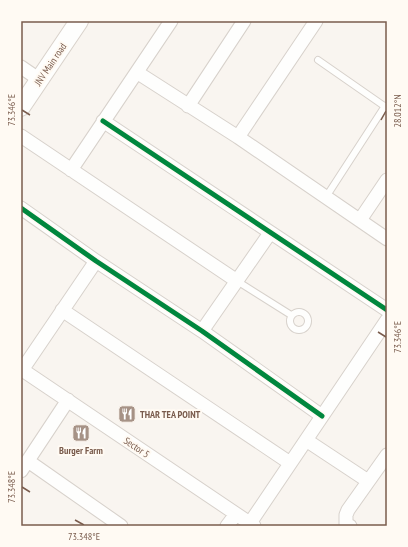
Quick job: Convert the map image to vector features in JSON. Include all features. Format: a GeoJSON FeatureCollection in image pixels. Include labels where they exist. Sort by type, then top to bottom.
{"type":"FeatureCollection","features":[{"type":"Feature","properties":{"kind":"street","name":"JNV Main road"},"geometry":{"type":"LineString","coordinates":[[21,107],[79,21]]}},
{"type":"Feature","properties":{"kind":"street"},"geometry":{"type":"LineString","coordinates":[[71,170],[138,73],[171,21]]}},
{"type":"Feature","properties":{"kind":"street"},"geometry":{"type":"LineString","coordinates":[[188,106],[244,21]]}},
{"type":"Feature","properties":{"kind":"street"},"geometry":{"type":"LineString","coordinates":[[238,137],[316,21]]}},
{"type":"Feature","properties":{"kind":"street"},"geometry":{"type":"LineString","coordinates":[[21,67],[40,80]]}},
{"type":"Feature","properties":{"kind":"street"},"geometry":{"type":"LineString","coordinates":[[138,73],[238,137],[387,239]]}},
{"type":"Feature","properties":{"kind":"street"},"geometry":{"type":"LineString","coordinates":[[103,122],[387,310]]}},
{"type":"Feature","properties":{"kind":"street"},"geometry":{"type":"LineString","coordinates":[[21,136],[237,281]]}},
{"type":"Feature","properties":{"kind":"street"},"geometry":{"type":"LineString","coordinates":[[360,220],[387,180]]}},
{"type":"Feature","properties":{"kind":"street"},"geometry":{"type":"LineString","coordinates":[[21,208],[96,261],[202,331],[322,416]]}},
{"type":"Feature","properties":{"kind":"street"},"geometry":{"type":"LineString","coordinates":[[202,331],[270,233]]}},
{"type":"Feature","properties":{"kind":"street"},"geometry":{"type":"LineString","coordinates":[[21,369],[96,261]]}},
{"type":"Feature","properties":{"kind":"street"},"geometry":{"type":"LineString","coordinates":[[62,310],[290,463]]}},
{"type":"Feature","properties":{"kind":"street"},"geometry":{"type":"LineString","coordinates":[[252,525],[290,463],[387,320]]}},
{"type":"Feature","properties":{"kind":"street","name":"Sector 5"},"geometry":{"type":"LineString","coordinates":[[21,369],[252,525]]}},
{"type":"Feature","properties":{"kind":"street"},"geometry":{"type":"LineString","coordinates":[[68,400],[25,466],[113,524]]}},
{"type":"Feature","properties":{"kind":"street"},"geometry":{"type":"LineString","coordinates":[[306,440],[368,481]]}},
{"type":"Feature","properties":{"kind":"street"},"geometry":{"type":"LineString","coordinates":[[350,526],[346,524],[346,515],[387,455]]}},
{"type":"Feature","properties":{"kind":"street"},"geometry":{"type":"LineString","coordinates":[[227,526],[236,514]]}},
{"type":"Feature","properties":{"kind":"lane"},"geometry":{"type":"LineString","coordinates":[[318,60],[386,107],[326,197]]}},
{"type":"Feature","properties":{"kind":"lane"},"geometry":{"type":"LineString","coordinates":[[237,281],[291,315]]}},
{"type":"Feature","properties":{"kind":"cycle path"},"geometry":{"type":"LineString","coordinates":[[103,121],[387,310]]}},
{"type":"Feature","properties":{"kind":"cycle path"},"geometry":{"type":"LineString","coordinates":[[21,208],[96,261],[202,331],[322,416]]}},
{"type":"Feature","properties":{"kind":"place","name":"THAR TEA POINT"},"geometry":{"type":"Point","coordinates":[127,414]}},
{"type":"Feature","properties":{"kind":"place","name":"Burger Farm"},"geometry":{"type":"Point","coordinates":[81,433]}}]}
